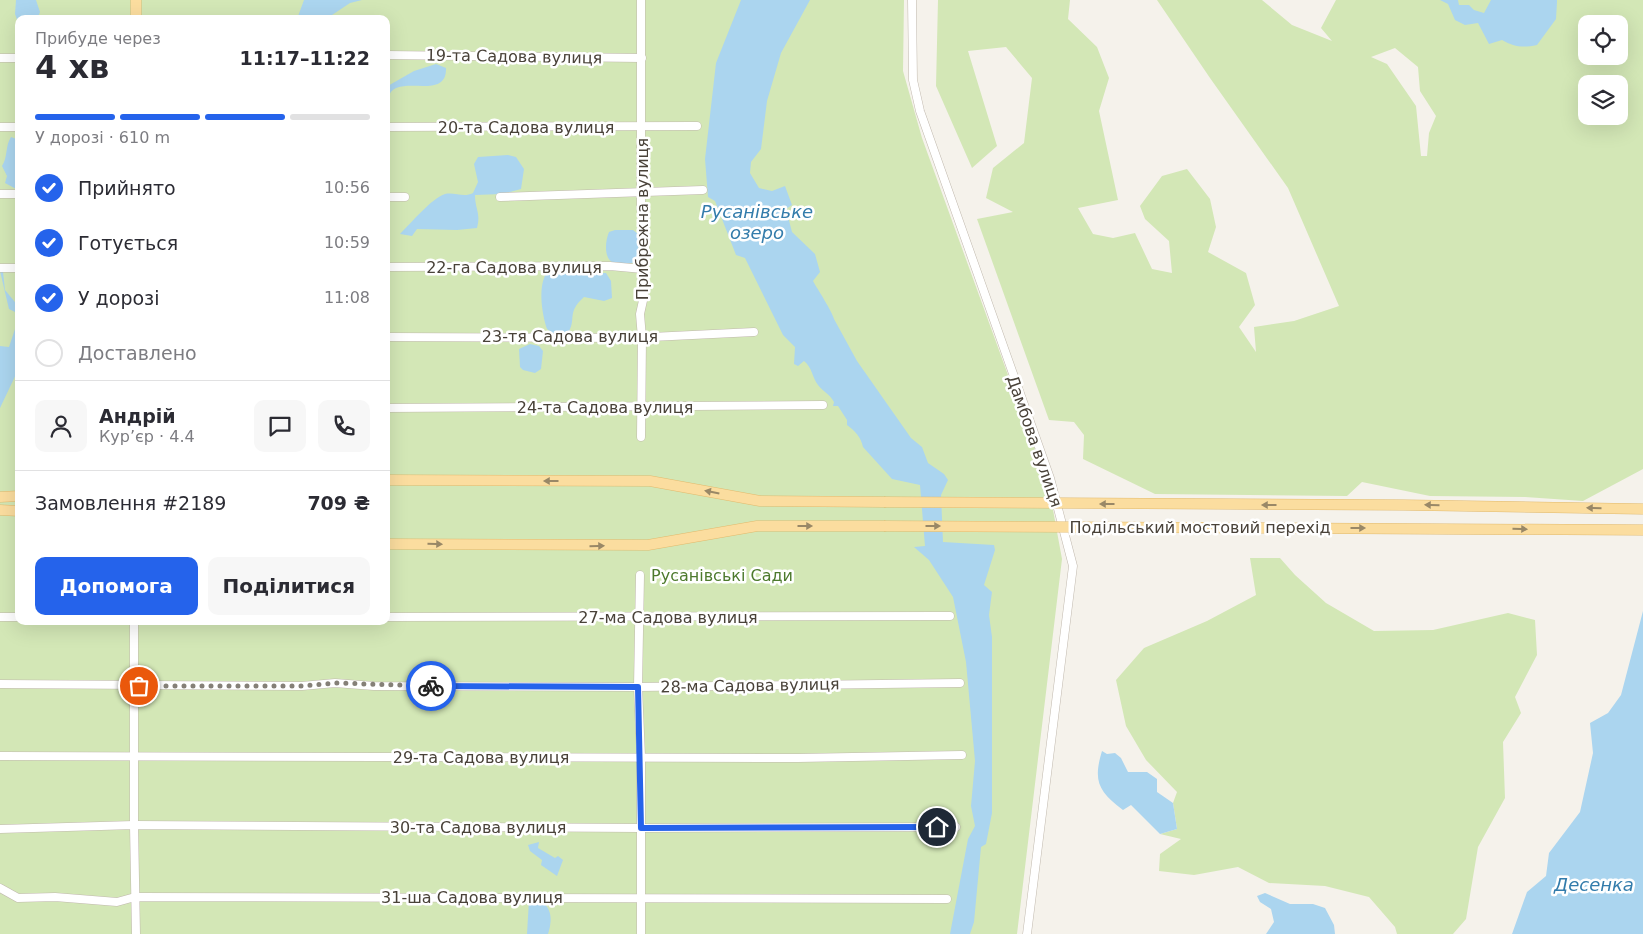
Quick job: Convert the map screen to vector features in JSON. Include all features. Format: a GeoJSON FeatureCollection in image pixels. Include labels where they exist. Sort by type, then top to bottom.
{"type":"FeatureCollection","features":[{"type":"Feature","properties":{"kind":"main road"},"geometry":{"type":"LineString","coordinates":[[136,0],[136,15]]}},
{"type":"Feature","properties":{"kind":"main road","name":"Подільський мостовий перехід"},"geometry":{"type":"LineString","coordinates":[[390,480],[650,481],[760,502],[1394,505],[1643,509]]}},
{"type":"Feature","properties":{"kind":"main road"},"geometry":{"type":"LineString","coordinates":[[0,497],[15,496]]}},
{"type":"Feature","properties":{"kind":"main road"},"geometry":{"type":"LineString","coordinates":[[0,510],[15,510]]}},
{"type":"Feature","properties":{"kind":"main road","name":"Подільський мостовий перехід"},"geometry":{"type":"LineString","coordinates":[[390,544],[648,545],[757,526],[1643,530]]}},
{"type":"Feature","properties":{"kind":"street","name":"Прибрежна вулиця"},"geometry":{"type":"LineString","coordinates":[[641,0],[644,248],[644,296],[640,314],[642,338],[641,437]]}},
{"type":"Feature","properties":{"kind":"street","name":"Дамбова вулиця"},"geometry":{"type":"LineString","coordinates":[[912,0],[913,80],[920,111],[1050,478],[1073,566],[1027,934]]}},
{"type":"Feature","properties":{"kind":"street","name":"19-та Садова вулиця"},"geometry":{"type":"LineString","coordinates":[[390,55],[642,58]]}},
{"type":"Feature","properties":{"kind":"street"},"geometry":{"type":"LineString","coordinates":[[0,58],[15,58]]}},
{"type":"Feature","properties":{"kind":"street","name":"20-та Садова вулиця"},"geometry":{"type":"LineString","coordinates":[[390,127],[697,126]]}},
{"type":"Feature","properties":{"kind":"street"},"geometry":{"type":"LineString","coordinates":[[0,127],[15,127]]}},
{"type":"Feature","properties":{"kind":"street"},"geometry":{"type":"LineString","coordinates":[[500,197],[642,194],[703,190]]}},
{"type":"Feature","properties":{"kind":"street"},"geometry":{"type":"LineString","coordinates":[[0,194],[15,194]]}},
{"type":"Feature","properties":{"kind":"street"},"geometry":{"type":"LineString","coordinates":[[390,197],[405,198]]}},
{"type":"Feature","properties":{"kind":"street","name":"22-га Садова вулиця"},"geometry":{"type":"LineString","coordinates":[[390,267],[610,266],[643,269]]}},
{"type":"Feature","properties":{"kind":"street"},"geometry":{"type":"LineString","coordinates":[[0,268],[15,268]]}},
{"type":"Feature","properties":{"kind":"street","name":"23-тя Садова вулиця"},"geometry":{"type":"LineString","coordinates":[[390,336],[642,338],[754,332]]}},
{"type":"Feature","properties":{"kind":"street","name":"24-та Садова вулиця"},"geometry":{"type":"LineString","coordinates":[[390,408],[823,405]]}},
{"type":"Feature","properties":{"kind":"street"},"geometry":{"type":"LineString","coordinates":[[640,575],[638,687],[641,757],[641,934]]}},
{"type":"Feature","properties":{"kind":"street","name":"27-ма Садова вулиця"},"geometry":{"type":"LineString","coordinates":[[390,617],[950,616]]}},
{"type":"Feature","properties":{"kind":"street"},"geometry":{"type":"LineString","coordinates":[[0,617],[15,617]]}},
{"type":"Feature","properties":{"kind":"street"},"geometry":{"type":"LineString","coordinates":[[134,625],[136,934]]}},
{"type":"Feature","properties":{"kind":"street","name":"28-ма Садова вулиця"},"geometry":{"type":"LineString","coordinates":[[0,684],[302,686],[335,683],[374,686],[638,687],[960,683]]}},
{"type":"Feature","properties":{"kind":"street","name":"29-та Садова вулиця"},"geometry":{"type":"LineString","coordinates":[[0,756],[798,758],[962,755]]}},
{"type":"Feature","properties":{"kind":"street","name":"30-та Садова вулиця"},"geometry":{"type":"LineString","coordinates":[[0,829],[134,825],[641,828],[956,826]]}},
{"type":"Feature","properties":{"kind":"street","name":"31-ша Садова вулиця"},"geometry":{"type":"LineString","coordinates":[[0,888],[18,898],[55,897],[116,902],[135,897],[947,899]]}},
{"type":"Feature","properties":{"kind":"green space","name":"Русанівські Сади"},"geometry":{"type":"Polygon","coordinates":[[[0,0],[904,0],[903,71],[922,138],[1049,488],[1062,559],[1017,934],[0,934],[0,0]]]}},
{"type":"Feature","properties":{"kind":"green space"},"geometry":{"type":"Polygon","coordinates":[[[938,0],[1070,0],[1068,19],[1097,47],[1109,78],[1099,111],[1118,200],[1078,208],[1093,234],[1113,238],[1135,233],[1152,269],[1172,273],[1169,241],[1145,219],[1140,206],[1162,176],[1187,169],[1210,199],[1216,227],[1208,252],[1246,273],[1255,305],[1239,327],[1256,352],[1254,327],[1294,321],[1339,306],[1288,188],[1157,0],[1262,0],[1292,25],[1332,41],[1321,28],[1336,0],[1643,0],[1643,469],[1583,501],[1525,497],[1430,496],[1362,482],[1347,496],[1155,494],[1083,459],[1084,435],[1074,422],[1049,420],[977,219],[1013,212],[986,198],[993,168],[1024,143],[1032,78],[1006,47],[968,51],[997,146],[972,168],[936,86],[938,0]],[[1395,48],[1371,57],[1387,64],[1416,106],[1421,156],[1427,156],[1429,133],[1436,116],[1420,91],[1418,67],[1395,48]]]}},
{"type":"Feature","properties":{"kind":"green space"},"geometry":{"type":"Polygon","coordinates":[[[1250,558],[1280,558],[1295,575],[1326,603],[1374,631],[1433,630],[1508,613],[1535,620],[1537,655],[1515,697],[1521,713],[1503,742],[1505,798],[1478,847],[1466,919],[1453,934],[1397,934],[1395,927],[1369,897],[1325,886],[1269,883],[1238,867],[1194,875],[1159,871],[1160,854],[1181,839],[1160,834],[1177,829],[1173,803],[1177,792],[1146,760],[1126,726],[1116,680],[1144,648],[1207,621],[1256,595],[1250,558]]]}},
{"type":"Feature","properties":{"kind":"water"},"geometry":{"type":"Polygon","coordinates":[[[16,0],[36,0],[40,12],[39,15],[15,14],[16,0]]]}},
{"type":"Feature","properties":{"kind":"water"},"geometry":{"type":"Polygon","coordinates":[[[304,0],[362,0],[350,3],[332,15],[298,15],[304,0]]]}},
{"type":"Feature","properties":{"kind":"water","name":"Русанівське озеро"},"geometry":{"type":"Polygon","coordinates":[[[741,0],[810,0],[781,53],[767,101],[761,149],[751,162],[750,173],[759,188],[772,191],[785,186],[792,205],[786,209],[792,232],[815,254],[820,272],[813,281],[857,361],[911,438],[922,447],[928,463],[944,474],[948,480],[941,495],[943,542],[994,545],[995,550],[984,585],[992,592],[989,615],[992,637],[992,813],[986,844],[981,847],[974,922],[970,934],[950,934],[968,839],[975,826],[971,806],[975,761],[966,662],[953,597],[929,560],[914,547],[925,546],[920,485],[892,479],[863,447],[857,434],[847,425],[847,420],[838,406],[833,406],[834,402],[832,399],[814,379],[807,363],[804,361],[798,366],[794,364],[795,347],[783,335],[745,258],[736,255],[715,201],[708,197],[705,159],[716,63],[741,0]]]}},
{"type":"Feature","properties":{"kind":"water"},"geometry":{"type":"Polygon","coordinates":[[[1440,0],[1458,0],[1459,5],[1469,5],[1474,10],[1484,13],[1491,0],[1557,0],[1556,19],[1537,45],[1519,46],[1502,40],[1489,44],[1478,23],[1465,25],[1455,20],[1448,4],[1440,0]]]}},
{"type":"Feature","properties":{"kind":"water"},"geometry":{"type":"Polygon","coordinates":[[[436,64],[446,68],[444,78],[438,84],[400,87],[393,90],[390,95],[390,85],[414,71],[436,64]]]}},
{"type":"Feature","properties":{"kind":"water"},"geometry":{"type":"Polygon","coordinates":[[[11,137],[15,138],[15,188],[5,183],[7,176],[2,166],[11,137]]]}},
{"type":"Feature","properties":{"kind":"water"},"geometry":{"type":"Polygon","coordinates":[[[508,155],[516,157],[524,169],[521,189],[502,194],[475,195],[478,215],[477,228],[457,230],[417,229],[412,236],[400,234],[440,196],[445,194],[466,195],[473,193],[478,182],[474,164],[478,157],[508,155]]]}},
{"type":"Feature","properties":{"kind":"water"},"geometry":{"type":"Polygon","coordinates":[[[633,230],[638,234],[639,259],[637,262],[616,264],[609,259],[606,250],[607,240],[609,232],[633,230]]]}},
{"type":"Feature","properties":{"kind":"water"},"geometry":{"type":"Polygon","coordinates":[[[0,271],[3,272],[5,290],[15,302],[15,312],[9,309],[0,271]]]}},
{"type":"Feature","properties":{"kind":"water"},"geometry":{"type":"Polygon","coordinates":[[[548,271],[563,274],[606,273],[611,281],[612,298],[604,301],[584,297],[575,307],[571,328],[568,333],[554,334],[547,329],[542,307],[542,283],[548,271]]]}},
{"type":"Feature","properties":{"kind":"water"},"geometry":{"type":"Polygon","coordinates":[[[15,329],[15,376],[0,408],[0,346],[9,347],[15,329]]]}},
{"type":"Feature","properties":{"kind":"water"},"geometry":{"type":"Polygon","coordinates":[[[530,344],[539,346],[543,351],[541,369],[535,373],[523,370],[520,367],[519,349],[530,344]]]}},
{"type":"Feature","properties":{"kind":"water","name":"Десенка"},"geometry":{"type":"Polygon","coordinates":[[[1643,611],[1643,934],[1512,934],[1527,892],[1546,876],[1549,853],[1580,812],[1593,753],[1590,723],[1608,713],[1621,695],[1643,611]]]}},
{"type":"Feature","properties":{"kind":"water"},"geometry":{"type":"Polygon","coordinates":[[[1102,751],[1107,754],[1115,753],[1121,758],[1128,772],[1147,772],[1157,779],[1157,792],[1173,803],[1177,829],[1160,834],[1131,805],[1123,810],[1108,797],[1103,791],[1098,778],[1099,761],[1102,751]]]}},
{"type":"Feature","properties":{"kind":"water"},"geometry":{"type":"Polygon","coordinates":[[[539,842],[538,848],[555,858],[558,856],[563,860],[557,876],[541,865],[542,860],[530,851],[528,845],[539,842]]]}},
{"type":"Feature","properties":{"kind":"water"},"geometry":{"type":"Polygon","coordinates":[[[1265,893],[1290,904],[1313,904],[1325,908],[1334,925],[1335,934],[1266,934],[1274,922],[1271,909],[1260,902],[1257,896],[1265,893]]]}},
{"type":"Feature","properties":{"kind":"water"},"geometry":{"type":"Polygon","coordinates":[[[535,898],[545,904],[550,913],[548,934],[527,934],[529,900],[535,898]]]}},
{"type":"Feature","properties":{"kind":"way so far"},"geometry":{"type":"LineString","coordinates":[[139,686],[302,686],[326,683],[374,686],[431,686]]}},
{"type":"Feature","properties":{"kind":"route"},"geometry":{"type":"LineString","coordinates":[[431,686],[638,687],[641,757],[641,828],[937,827]]}}]}
